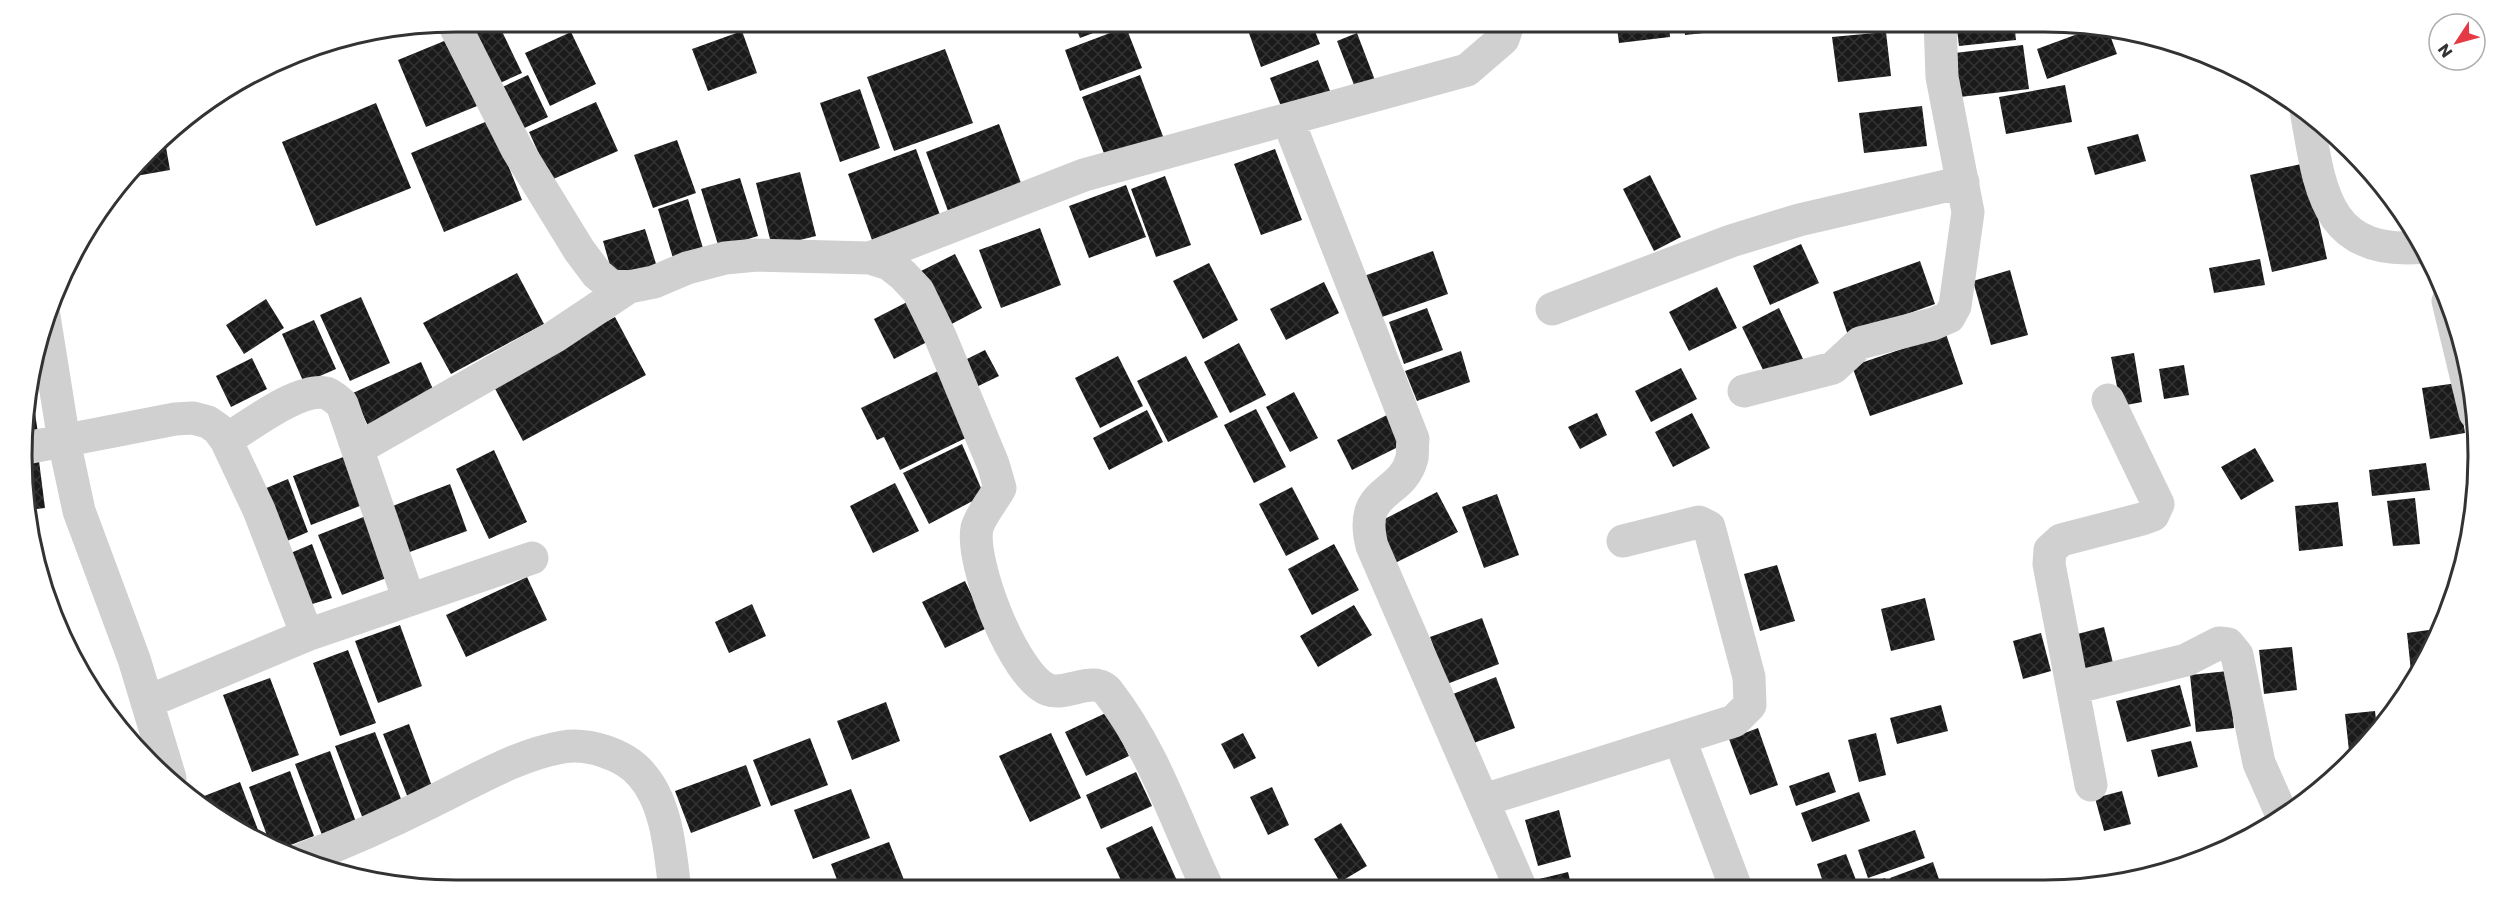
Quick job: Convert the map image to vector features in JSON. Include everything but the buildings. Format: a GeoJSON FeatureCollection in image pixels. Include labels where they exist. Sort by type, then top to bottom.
{"type":"FeatureCollection","features":[{"type":"Feature","properties":{"kind":"street"},"geometry":{"type":"LineString","coordinates":[[458,32],[517,149],[579,250],[610,285],[629,287],[654,282],[687,268],[725,258],[757,255],[870,258],[889,264],[918,291],[940,336],[993,464],[1000,488],[977,528],[981,568],[1014,651],[1038,684],[1049,690],[1064,691],[1094,685],[1107,690],[1131,726],[1152,764],[1204,880]]}},
{"type":"Feature","properties":{"kind":"street"},"geometry":{"type":"LineString","coordinates":[[870,258],[1084,176],[1467,70],[1503,39],[1505,32]]}},
{"type":"Feature","properties":{"kind":"street"},"geometry":{"type":"LineString","coordinates":[[1744,391],[1833,368],[1860,344],[1933,324],[1949,317],[1955,306],[1968,212],[1942,77],[1940,32]]}},
{"type":"Feature","properties":{"kind":"street"},"geometry":{"type":"LineString","coordinates":[[1288,120],[1413,439],[1412,459],[1401,477],[1377,499],[1369,513],[1368,528],[1372,546],[1517,880]]}},
{"type":"Feature","properties":{"kind":"street"},"geometry":{"type":"LineString","coordinates":[[2309,125],[2320,187],[2333,214],[2353,236],[2388,248],[2413,247]]}},
{"type":"Feature","properties":{"kind":"street"},"geometry":{"type":"LineString","coordinates":[[1552,309],[1731,241],[1799,220],[1963,182]]}},
{"type":"Feature","properties":{"kind":"street"},"geometry":{"type":"LineString","coordinates":[[359,448],[554,337],[629,287]]}},
{"type":"Feature","properties":{"kind":"street"},"geometry":{"type":"LineString","coordinates":[[48,340],[63,441],[80,511],[134,658],[166,766]]}},
{"type":"Feature","properties":{"kind":"street"},"geometry":{"type":"LineString","coordinates":[[226,440],[291,401],[312,392],[328,394],[342,404],[359,448],[409,600]]}},
{"type":"Feature","properties":{"kind":"street"},"geometry":{"type":"LineString","coordinates":[[2091,785],[2049,564],[2050,550],[2061,540],[2142,519],[2153,514],[2158,504],[2108,400]]}},
{"type":"Feature","properties":{"kind":"street"},"geometry":{"type":"LineString","coordinates":[[32,447],[175,419],[194,418],[208,422],[218,429],[243,470],[307,635]]}},
{"type":"Feature","properties":{"kind":"street"},"geometry":{"type":"LineString","coordinates":[[1484,800],[1680,740],[1734,721],[1750,705],[1749,677],[1709,527],[1700,522],[1623,541]]}},
{"type":"Feature","properties":{"kind":"street"},"geometry":{"type":"LineString","coordinates":[[147,702],[307,635],[532,558]]}},
{"type":"Feature","properties":{"kind":"street"},"geometry":{"type":"LineString","coordinates":[[2073,688],[2186,660],[2219,643],[2228,644],[2237,655],[2259,763],[2279,809]]}},
{"type":"Feature","properties":{"kind":"street"},"geometry":{"type":"LineString","coordinates":[[1680,740],[1733,880]]}},
{"type":"Feature","properties":{"kind":"street"},"geometry":{"type":"LineString","coordinates":[[312,855],[415,810],[525,758],[564,747],[604,749],[641,774],[656,801],[668,838],[674,880]]}}]}
